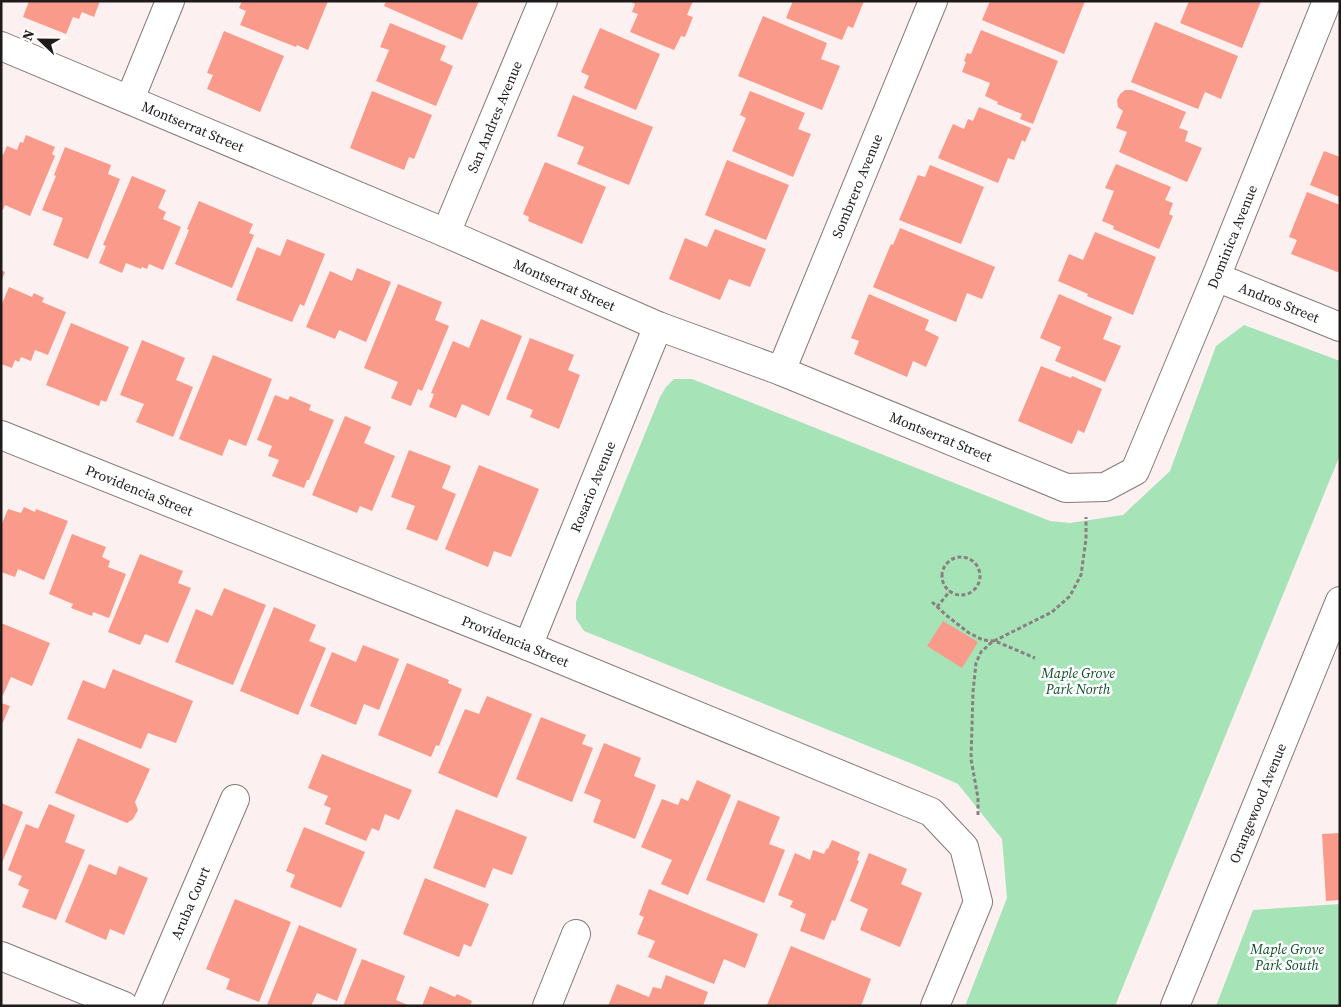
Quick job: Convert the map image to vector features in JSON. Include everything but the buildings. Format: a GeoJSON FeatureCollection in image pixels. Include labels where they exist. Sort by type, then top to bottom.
{"type":"FeatureCollection","features":[{"type":"Feature","properties":{"kind":"street"},"geometry":{"type":"LineString","coordinates":[[130,99],[170,1]]}},
{"type":"Feature","properties":{"kind":"street","name":"San Andres Avenue"},"geometry":{"type":"LineString","coordinates":[[446,233],[543,1]]}},
{"type":"Feature","properties":{"kind":"street","name":"Sombrero Avenue"},"geometry":{"type":"LineString","coordinates":[[781,371],[933,1]]}},
{"type":"Feature","properties":{"kind":"street","name":"Dominica Avenue"},"geometry":{"type":"LineString","coordinates":[[1135,471],[1216,277],[1327,1]]}},
{"type":"Feature","properties":{"kind":"street","name":"Montserrat Street"},"geometry":{"type":"LineString","coordinates":[[1,46],[446,233],[658,326],[781,371],[1066,488],[1105,487],[1135,471]]}},
{"type":"Feature","properties":{"kind":"street","name":"Andros Street"},"geometry":{"type":"LineString","coordinates":[[1216,277],[1340,327]]}},
{"type":"Feature","properties":{"kind":"street","name":"Rosario Avenue"},"geometry":{"type":"LineString","coordinates":[[528,646],[658,326]]}},
{"type":"Feature","properties":{"kind":"street","name":"Providencia Street"},"geometry":{"type":"LineString","coordinates":[[2,437],[528,646],[931,812],[964,847],[978,902],[935,1006]]}},
{"type":"Feature","properties":{"kind":"street","name":"Orangewood Avenue"},"geometry":{"type":"LineString","coordinates":[[1175,1006],[1340,601]]}},
{"type":"Feature","properties":{"kind":"street","name":"Aruba Court"},"geometry":{"type":"LineString","coordinates":[[146,1006],[235,798]]}},
{"type":"Feature","properties":{"kind":"street"},"geometry":{"type":"LineString","coordinates":[[547,1006],[576,934]]}},
{"type":"Feature","properties":{"kind":"street"},"geometry":{"type":"LineString","coordinates":[[1,956],[124,1006]]}},
{"type":"Feature","properties":{"kind":"path"},"geometry":{"type":"LineString","coordinates":[[978,815],[978,798],[971,759],[976,663],[981,652],[995,641],[1052,612],[1070,596],[1081,575],[1086,539],[1086,517]]}},
{"type":"Feature","properties":{"kind":"path"},"geometry":{"type":"LineString","coordinates":[[956,558],[969,559],[978,568],[979,581],[976,587],[966,594],[955,594],[950,591],[943,582],[942,576],[946,565],[956,558]]}},
{"type":"Feature","properties":{"kind":"path"},"geometry":{"type":"LineString","coordinates":[[937,607],[950,591]]}},
{"type":"Feature","properties":{"kind":"path"},"geometry":{"type":"LineString","coordinates":[[932,602],[969,634],[984,640],[995,641],[1035,658]]}},
{"type":"Feature","properties":{"kind":"green space","name":"Maple Grove Park North"},"geometry":{"type":"Polygon","coordinates":[[[1244,325],[1340,361],[1340,455],[1115,1006],[965,1006],[1007,898],[1002,839],[958,784],[584,631],[576,619],[576,602],[660,397],[674,379],[692,379],[1050,521],[1070,523],[1123,515],[1170,471],[1216,346],[1244,325]]]}},
{"type":"Feature","properties":{"kind":"green space","name":"Maple Grove Park South"},"geometry":{"type":"Polygon","coordinates":[[[1340,904],[1340,1006],[1216,1006],[1253,910],[1340,904]]]}}]}
